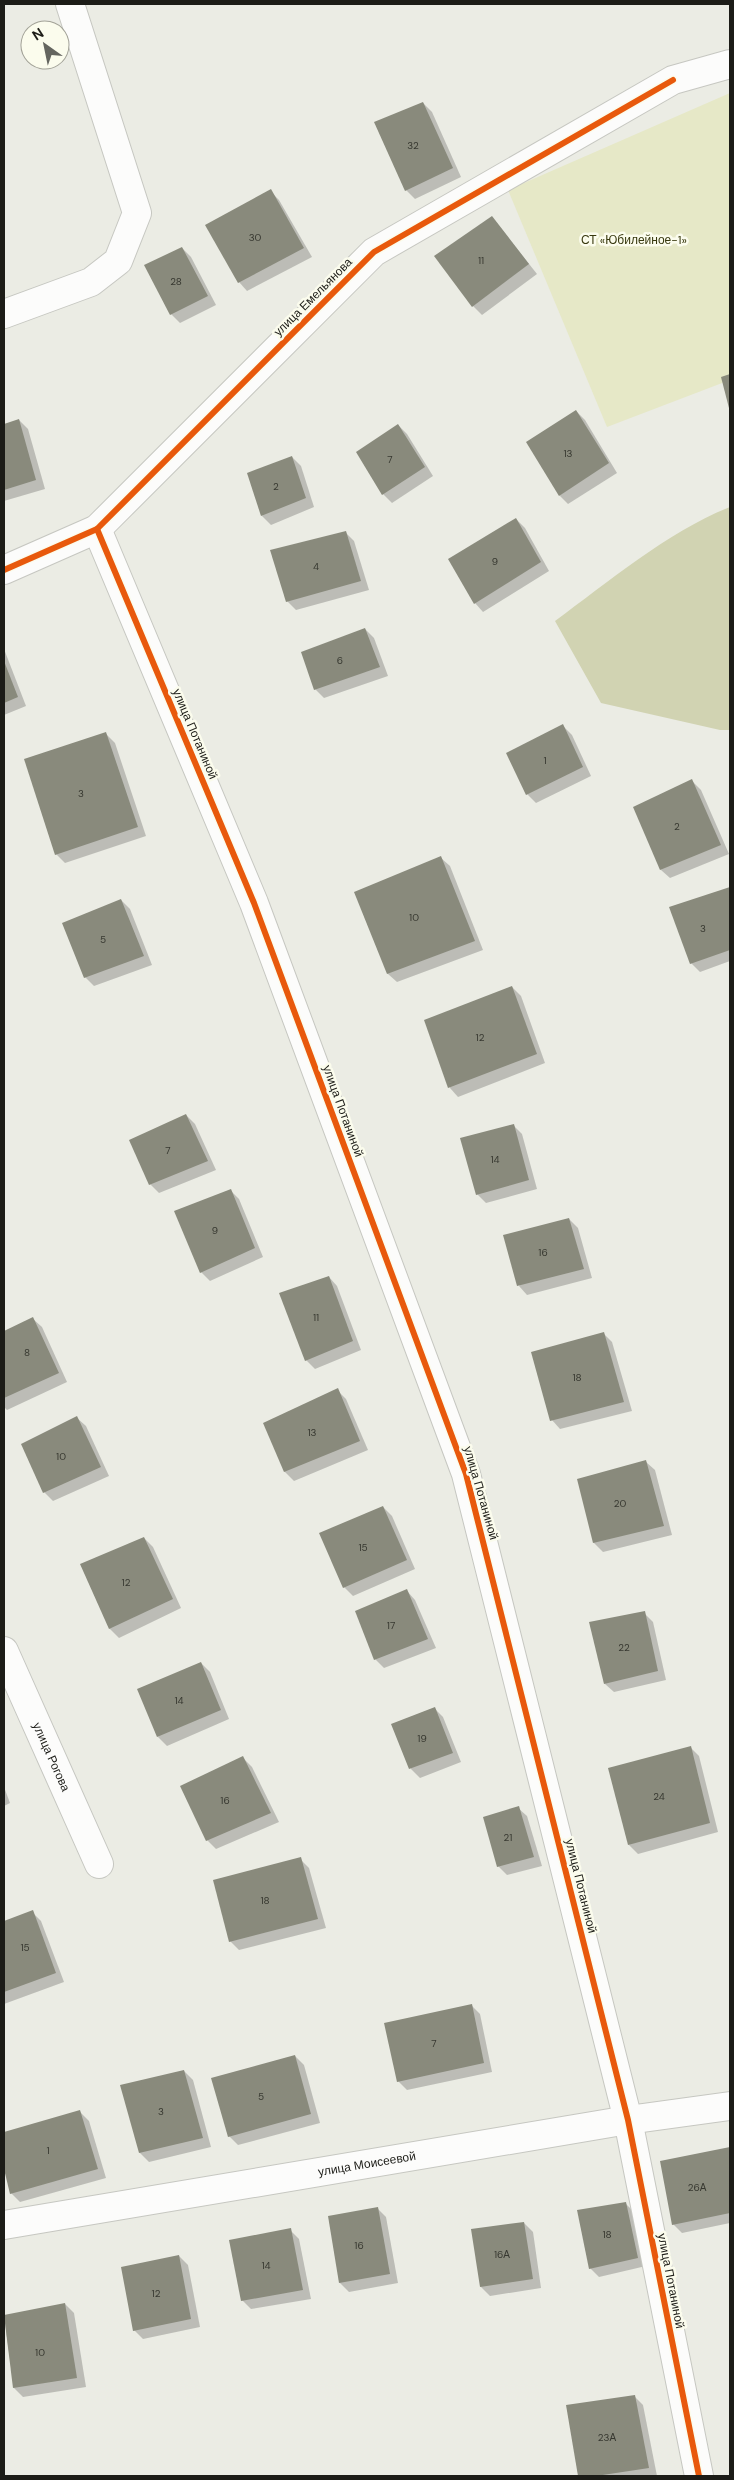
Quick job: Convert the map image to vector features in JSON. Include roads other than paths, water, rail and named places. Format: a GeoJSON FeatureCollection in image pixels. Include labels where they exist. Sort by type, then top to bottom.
{"type":"FeatureCollection","features":[{"type":"Feature","properties":{"kind":"street"},"geometry":{"type":"LineString","coordinates":[[4,314],[91,282],[118,261],[137,213],[70,4]]}},
{"type":"Feature","properties":{"kind":"street","name":"улица Емельянова"},"geometry":{"type":"LineString","coordinates":[[4,570],[97,529],[374,252],[673,80],[730,64]]}},
{"type":"Feature","properties":{"kind":"street","name":"улица Потаниной"},"geometry":{"type":"LineString","coordinates":[[97,529],[254,903],[466,1474],[628,2120],[699,2476]]}},
{"type":"Feature","properties":{"kind":"street","name":"улица Рогова"},"geometry":{"type":"LineString","coordinates":[[4,1651],[99,1864]]}},
{"type":"Feature","properties":{"kind":"street","name":"улица Моисеевой"},"geometry":{"type":"LineString","coordinates":[[4,2225],[628,2120],[730,2106]]}},
{"type":"Feature","properties":{"kind":"park label","name":"СТ «Юбилейное-1»"},"geometry":{"type":"Point","coordinates":[634,240]}}]}
